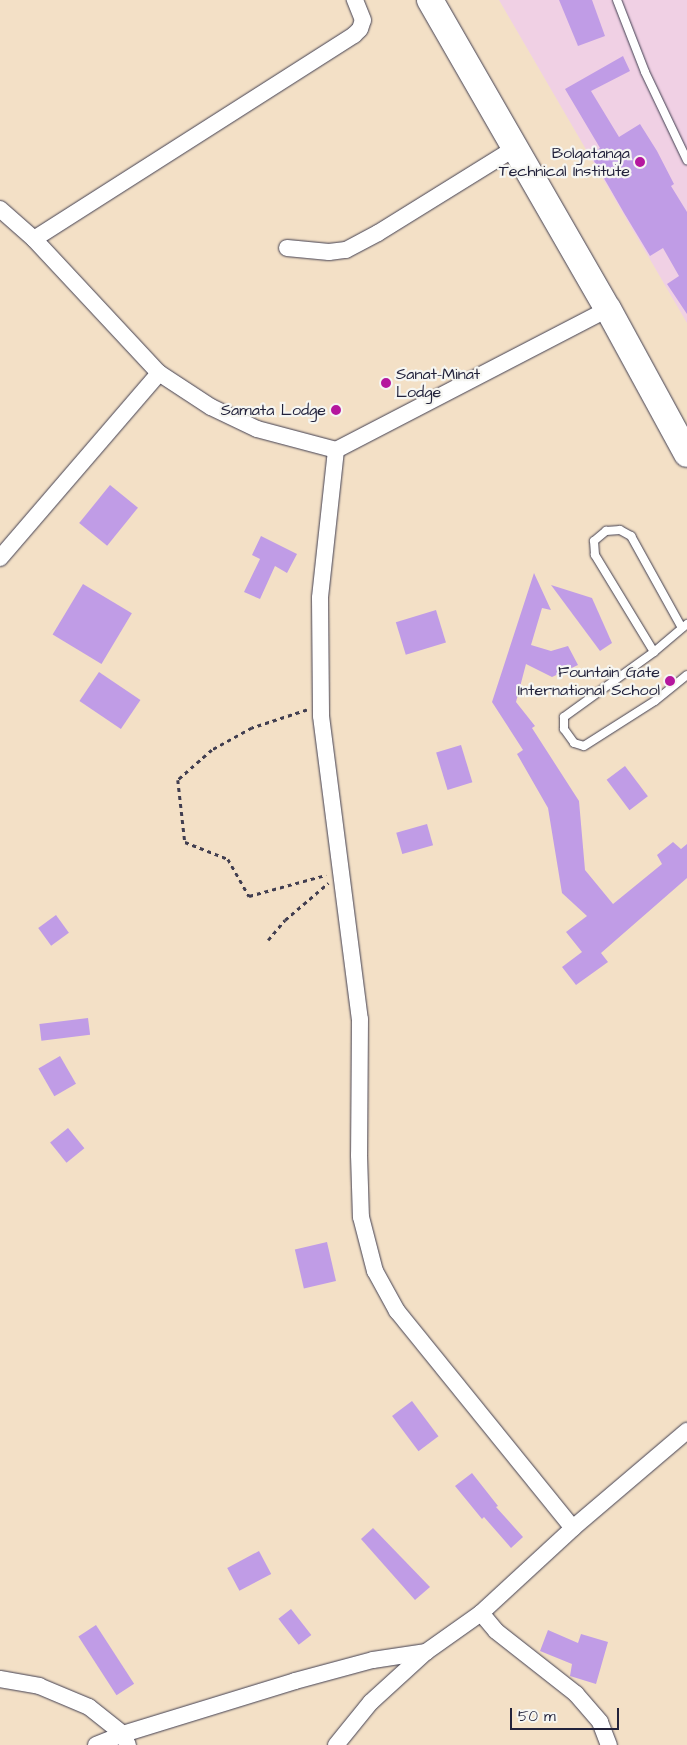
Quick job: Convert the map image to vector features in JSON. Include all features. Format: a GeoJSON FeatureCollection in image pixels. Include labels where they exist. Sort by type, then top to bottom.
{"type":"FeatureCollection","features":[{"type":"Feature","properties":{"kind":"highway"},"geometry":{"type":"LineString","coordinates":[[430,0],[608,309],[686,451]]}},
{"type":"Feature","properties":{"kind":"street"},"geometry":{"type":"LineString","coordinates":[[34,239],[354,35],[360,29],[362,20],[355,0]]}},
{"type":"Feature","properties":{"kind":"street"},"geometry":{"type":"LineString","coordinates":[[287,248],[329,252],[346,250],[378,233],[516,148]]}},
{"type":"Feature","properties":{"kind":"street"},"geometry":{"type":"LineString","coordinates":[[0,209],[34,239],[158,372],[211,407],[257,429],[336,450],[608,309]]}},
{"type":"Feature","properties":{"kind":"street"},"geometry":{"type":"LineString","coordinates":[[0,558],[158,372]]}},
{"type":"Feature","properties":{"kind":"street"},"geometry":{"type":"LineString","coordinates":[[336,450],[320,598],[321,716],[360,1019],[359,1155],[361,1217],[375,1271],[397,1311],[573,1528]]}},
{"type":"Feature","properties":{"kind":"street"},"geometry":{"type":"LineString","coordinates":[[336,1745],[371,1702],[426,1652],[481,1613],[573,1528],[687,1432]]}},
{"type":"Feature","properties":{"kind":"street"},"geometry":{"type":"LineString","coordinates":[[481,1613],[496,1632],[576,1694],[600,1722],[609,1745]]}},
{"type":"Feature","properties":{"kind":"street"},"geometry":{"type":"LineString","coordinates":[[96,1745],[126,1740],[347,1667],[373,1660],[426,1652]]}},
{"type":"Feature","properties":{"kind":"street"},"geometry":{"type":"LineString","coordinates":[[0,1679],[38,1686],[89,1707],[126,1740]]}},
{"type":"Feature","properties":{"kind":"lane"},"geometry":{"type":"LineString","coordinates":[[617,0],[645,72],[687,160]]}},
{"type":"Feature","properties":{"kind":"lane"},"geometry":{"type":"LineString","coordinates":[[654,652],[595,555],[594,541],[606,531],[620,530],[631,536],[685,626],[654,652],[564,717],[564,729],[574,743],[584,746],[655,701],[687,675]]}},
{"type":"Feature","properties":{"kind":"path"},"geometry":{"type":"LineString","coordinates":[[308,709],[252,728],[212,750],[178,780],[185,842],[228,859],[249,896],[342,871]]}},
{"type":"Feature","properties":{"kind":"path"},"geometry":{"type":"LineString","coordinates":[[268,940],[285,920],[342,871]]}},
{"type":"Feature","properties":{"kind":"shaded area","name":"Bolgatanga Technical Institute"},"geometry":{"type":"Polygon","coordinates":[[[499,0],[687,0],[687,323],[499,0]]]}},
{"type":"Feature","properties":{"kind":"building"},"geometry":{"type":"Polygon","coordinates":[[[559,0],[592,0],[605,36],[578,46],[559,0]]]}},
{"type":"Feature","properties":{"kind":"building"},"geometry":{"type":"Polygon","coordinates":[[[623,56],[630,71],[591,91],[619,137],[640,124],[657,151],[674,184],[671,186],[687,212],[687,314],[667,284],[679,276],[663,248],[650,256],[590,154],[600,148],[565,89],[623,56]]]}},
{"type":"Feature","properties":{"kind":"building"},"geometry":{"type":"Polygon","coordinates":[[[110,485],[138,508],[107,546],[79,523],[110,485]]]}},
{"type":"Feature","properties":{"kind":"building"},"geometry":{"type":"Polygon","coordinates":[[[261,536],[297,554],[287,573],[275,566],[260,599],[244,592],[260,559],[252,555],[261,536]]]}},
{"type":"Feature","properties":{"kind":"building"},"geometry":{"type":"Polygon","coordinates":[[[534,573],[551,610],[542,608],[531,645],[551,651],[568,646],[578,665],[552,677],[526,664],[516,702],[535,726],[532,728],[579,801],[585,870],[613,904],[662,864],[657,855],[673,842],[681,849],[687,844],[687,878],[601,953],[608,962],[576,985],[562,967],[582,952],[566,932],[587,916],[562,893],[548,808],[517,754],[523,750],[492,702],[534,573]]]}},
{"type":"Feature","properties":{"kind":"building"},"geometry":{"type":"Polygon","coordinates":[[[83,584],[132,613],[101,664],[53,635],[83,584]]]}},
{"type":"Feature","properties":{"kind":"building"},"geometry":{"type":"Polygon","coordinates":[[[551,585],[592,598],[612,643],[600,651],[551,585]]]}},
{"type":"Feature","properties":{"kind":"building"},"geometry":{"type":"Polygon","coordinates":[[[436,610],[446,643],[406,655],[396,622],[436,610]]]}},
{"type":"Feature","properties":{"kind":"building"},"geometry":{"type":"Polygon","coordinates":[[[99,672],[140,700],[121,729],[79,701],[99,672]]]}},
{"type":"Feature","properties":{"kind":"building"},"geometry":{"type":"Polygon","coordinates":[[[461,745],[472,782],[448,790],[436,753],[461,745]]]}},
{"type":"Feature","properties":{"kind":"building"},"geometry":{"type":"Polygon","coordinates":[[[625,766],[648,796],[630,810],[607,780],[625,766]]]}},
{"type":"Feature","properties":{"kind":"building"},"geometry":{"type":"Polygon","coordinates":[[[427,824],[433,845],[402,854],[396,833],[427,824]]]}},
{"type":"Feature","properties":{"kind":"building"},"geometry":{"type":"Polygon","coordinates":[[[56,915],[69,933],[51,946],[38,928],[56,915]]]}},
{"type":"Feature","properties":{"kind":"building"},"geometry":{"type":"Polygon","coordinates":[[[88,1018],[90,1035],[41,1041],[39,1024],[88,1018]]]}},
{"type":"Feature","properties":{"kind":"building"},"geometry":{"type":"Polygon","coordinates":[[[60,1056],[76,1084],[54,1096],[38,1068],[60,1056]]]}},
{"type":"Feature","properties":{"kind":"building"},"geometry":{"type":"Polygon","coordinates":[[[68,1128],[84,1148],[66,1163],[50,1142],[68,1128]]]}},
{"type":"Feature","properties":{"kind":"building"},"geometry":{"type":"Polygon","coordinates":[[[327,1242],[336,1281],[304,1288],[295,1249],[327,1242]]]}},
{"type":"Feature","properties":{"kind":"building"},"geometry":{"type":"Polygon","coordinates":[[[412,1401],[438,1436],[419,1451],[392,1416],[412,1401]]]}},
{"type":"Feature","properties":{"kind":"building"},"geometry":{"type":"Polygon","coordinates":[[[472,1473],[498,1506],[496,1507],[523,1537],[511,1548],[484,1517],[482,1519],[455,1486],[472,1473]]]}},
{"type":"Feature","properties":{"kind":"building"},"geometry":{"type":"Polygon","coordinates":[[[373,1528],[430,1587],[415,1600],[361,1539],[373,1528]]]}},
{"type":"Feature","properties":{"kind":"building"},"geometry":{"type":"Polygon","coordinates":[[[259,1551],[271,1574],[239,1591],[227,1568],[259,1551]]]}},
{"type":"Feature","properties":{"kind":"building"},"geometry":{"type":"Polygon","coordinates":[[[291,1609],[311,1635],[299,1645],[278,1619],[291,1609]]]}},
{"type":"Feature","properties":{"kind":"building"},"geometry":{"type":"Polygon","coordinates":[[[96,1625],[134,1684],[117,1695],[78,1636],[96,1625]]]}},
{"type":"Feature","properties":{"kind":"building"},"geometry":{"type":"Polygon","coordinates":[[[548,1630],[578,1643],[581,1634],[608,1642],[596,1684],[570,1676],[572,1664],[540,1651],[548,1630]]]}},
{"type":"Feature","properties":{"kind":"place","name":"Bolgatanga Technical Institute"},"geometry":{"type":"Point","coordinates":[640,162]}},
{"type":"Feature","properties":{"kind":"place","name":"Sanat-Minat Lodge"},"geometry":{"type":"Point","coordinates":[386,383]}},
{"type":"Feature","properties":{"kind":"place","name":"Samata Lodge"},"geometry":{"type":"Point","coordinates":[336,410]}},
{"type":"Feature","properties":{"kind":"place","name":"Fountain Gate International School"},"geometry":{"type":"Point","coordinates":[670,681]}}]}
